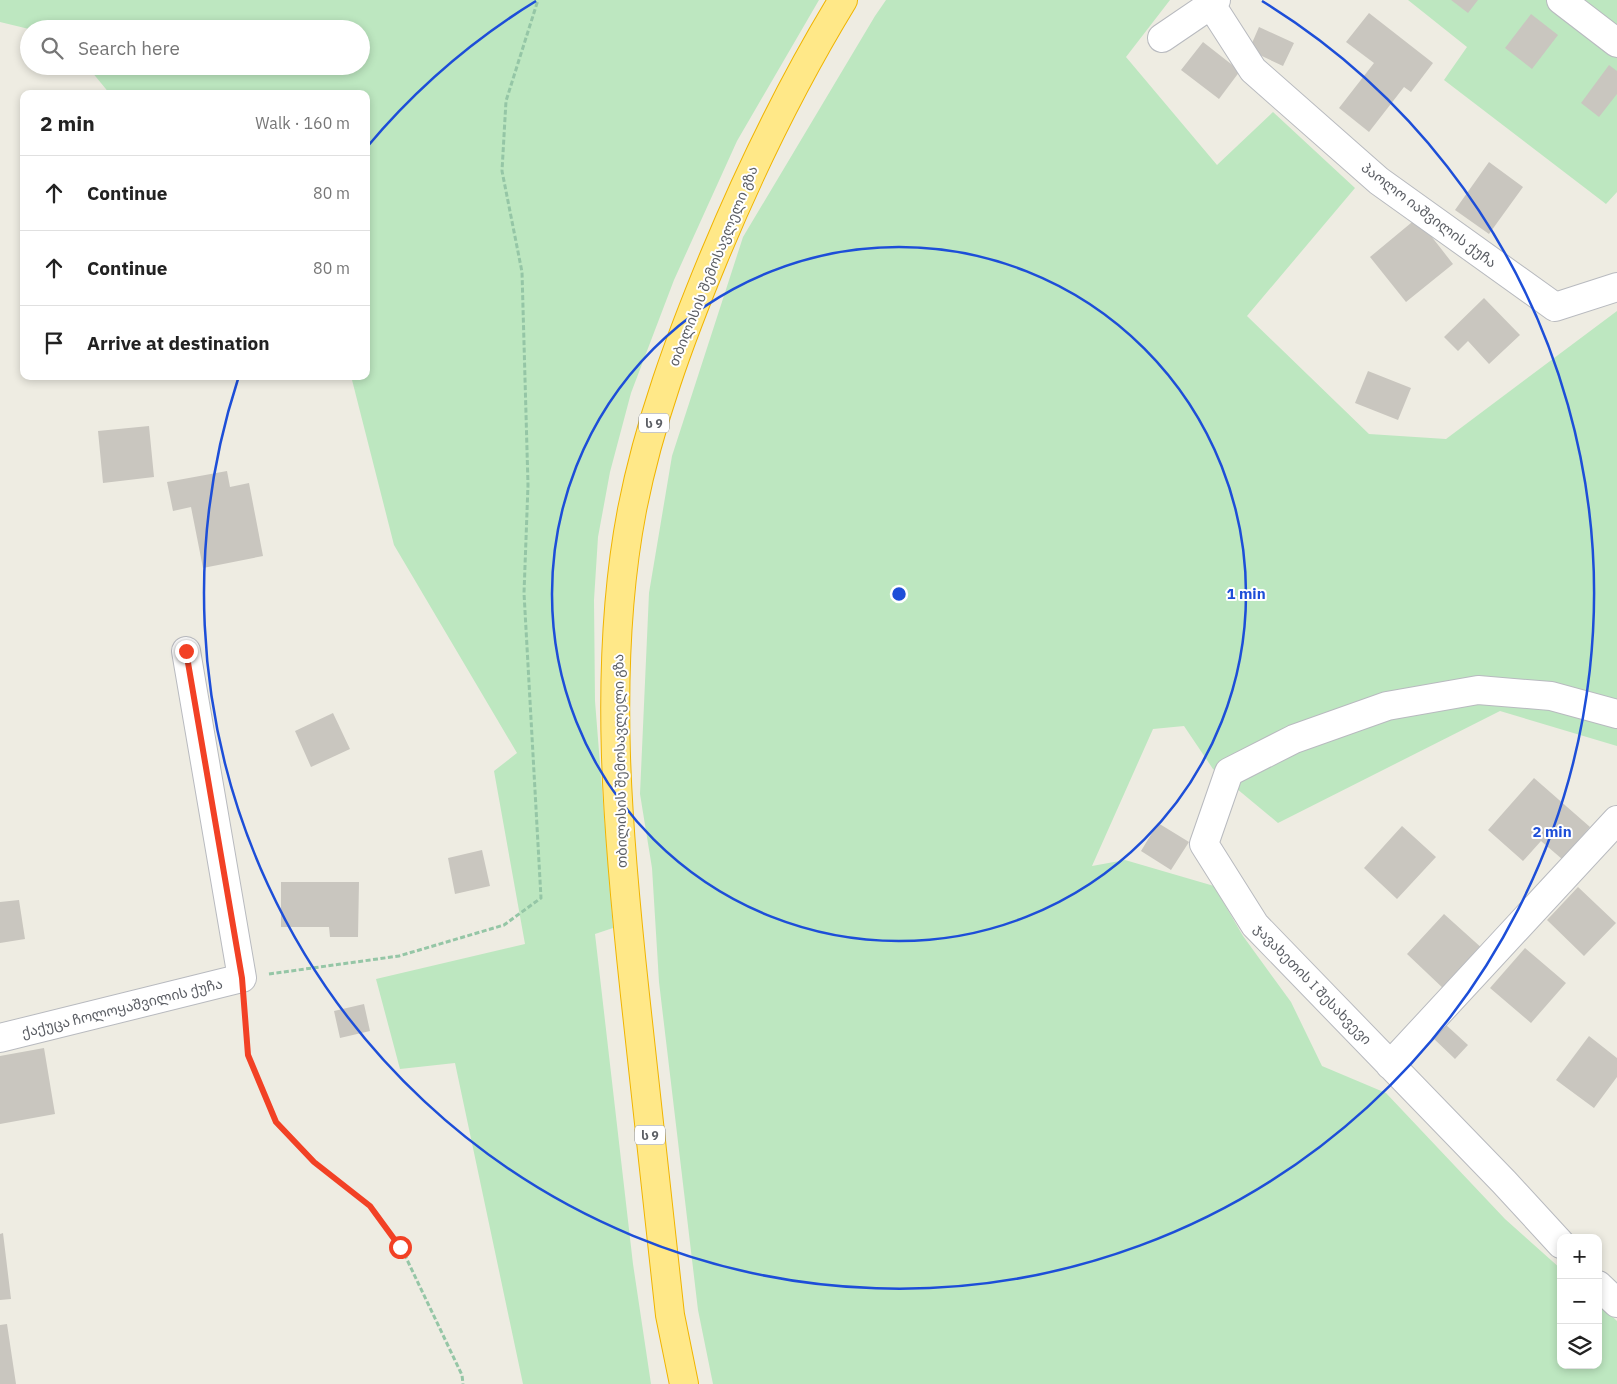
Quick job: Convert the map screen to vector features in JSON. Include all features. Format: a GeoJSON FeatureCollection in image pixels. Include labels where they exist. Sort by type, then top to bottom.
{"type":"FeatureCollection","features":[{"type":"Feature","properties":{"kind":"highway","name":"თბილისის შემოსავლელი გზა"},"geometry":{"type":"LineString","coordinates":[[684,1384],[670,1315],[623,884],[619,831],[616,700],[618,636],[624,569],[632,512],[645,451],[665,385],[688,320],[754,165],[793,87],[843,0]]}},
{"type":"Feature","properties":{"kind":"street"},"geometry":{"type":"LineString","coordinates":[[1561,0],[1617,43]]}},
{"type":"Feature","properties":{"kind":"street"},"geometry":{"type":"LineString","coordinates":[[1162,38],[1212,1]]}},
{"type":"Feature","properties":{"kind":"street","name":"პაოლო იაშვილის ქუჩა"},"geometry":{"type":"LineString","coordinates":[[1212,1],[1254,70],[1268,83],[1378,181],[1555,307],[1617,288]]}},
{"type":"Feature","properties":{"kind":"street","name":"ქაქუცა ჩოლოყაშვილის ქუჩა"},"geometry":{"type":"LineString","coordinates":[[0,1038],[242,978],[186,651]]}},
{"type":"Feature","properties":{"kind":"street","name":"ჯავახეთის I შესახვევი"},"geometry":{"type":"LineString","coordinates":[[1557,1240],[1504,1182],[1255,925],[1204,844],[1229,772],[1294,738],[1387,706],[1478,690],[1551,696],[1617,714]]}},
{"type":"Feature","properties":{"kind":"street"},"geometry":{"type":"LineString","coordinates":[[1390,1065],[1617,820]]}},
{"type":"Feature","properties":{"kind":"street"},"geometry":{"type":"LineString","coordinates":[[1602,1289],[1617,1303]]}},
{"type":"Feature","properties":{"kind":"path"},"geometry":{"type":"LineString","coordinates":[[464,1384],[462,1375],[396,1240],[370,1206],[314,1162],[276,1122],[248,1055],[242,978],[399,956],[504,925],[541,898],[524,592],[528,485],[522,272],[502,171],[506,101],[538,0]]}},
{"type":"Feature","properties":{"kind":"green space"},"geometry":{"type":"Polygon","coordinates":[[[0,0],[819,0],[737,141],[674,280],[631,393],[610,472],[598,537],[594,600],[595,701],[613,928],[595,934],[633,1264],[651,1384],[523,1384],[455,1063],[400,1069],[376,979],[525,944],[494,771],[517,753],[394,545],[352,380],[370,380],[370,90],[107,90],[94,75],[370,75],[370,20],[20,20],[20,27],[0,22],[0,0]]]}},
{"type":"Feature","properties":{"kind":"green space"},"geometry":{"type":"Polygon","coordinates":[[[886,0],[1170,0],[1126,57],[1217,165],[1273,112],[1355,188],[1247,316],[1369,434],[1446,439],[1617,311],[1617,746],[1500,711],[1278,823],[1213,769],[1184,726],[1153,729],[1092,866],[1125,860],[1214,886],[1243,936],[1291,1002],[1322,1066],[1386,1093],[1505,1219],[1557,1265],[1557,1369],[1602,1369],[1602,1307],[1617,1321],[1617,1384],[713,1384],[698,1310],[659,982],[652,868],[640,794],[649,593],[672,456],[743,237],[886,0]]]}},
{"type":"Feature","properties":{"kind":"green space"},"geometry":{"type":"Polygon","coordinates":[[[1408,0],[1617,0],[1617,192],[1606,204],[1444,80],[1467,47],[1408,0]]]}},
{"type":"Feature","properties":{"kind":"building"},"geometry":{"type":"Polygon","coordinates":[[[1451,0],[1478,0],[1468,13],[1451,0]]]}},
{"type":"Feature","properties":{"kind":"building"},"geometry":{"type":"Polygon","coordinates":[[[1369,13],[1433,63],[1411,92],[1404,87],[1369,132],[1339,108],[1374,63],[1346,42],[1369,13]]]}},
{"type":"Feature","properties":{"kind":"building"},"geometry":{"type":"Polygon","coordinates":[[[1531,14],[1558,35],[1532,69],[1505,48],[1531,14]]]}},
{"type":"Feature","properties":{"kind":"building"},"geometry":{"type":"Polygon","coordinates":[[[1259,27],[1294,43],[1283,66],[1249,50],[1259,27]]]}},
{"type":"Feature","properties":{"kind":"building"},"geometry":{"type":"Polygon","coordinates":[[[1203,42],[1240,71],[1219,99],[1181,70],[1203,42]]]}},
{"type":"Feature","properties":{"kind":"building"},"geometry":{"type":"Polygon","coordinates":[[[1609,65],[1617,71],[1617,94],[1599,117],[1581,103],[1609,65]]]}},
{"type":"Feature","properties":{"kind":"building"},"geometry":{"type":"Polygon","coordinates":[[[1489,162],[1523,187],[1489,234],[1455,210],[1489,162]]]}},
{"type":"Feature","properties":{"kind":"building"},"geometry":{"type":"Polygon","coordinates":[[[1417,218],[1453,264],[1406,302],[1370,257],[1417,218]]]}},
{"type":"Feature","properties":{"kind":"building"},"geometry":{"type":"Polygon","coordinates":[[[1484,298],[1520,335],[1489,364],[1468,341],[1458,351],[1444,337],[1484,298]]]}},
{"type":"Feature","properties":{"kind":"building"},"geometry":{"type":"Polygon","coordinates":[[[1368,371],[1411,388],[1398,420],[1355,403],[1368,371]]]}},
{"type":"Feature","properties":{"kind":"building"},"geometry":{"type":"Polygon","coordinates":[[[149,426],[154,477],[103,483],[98,431],[149,426]]]}},
{"type":"Feature","properties":{"kind":"building"},"geometry":{"type":"Polygon","coordinates":[[[227,471],[230,487],[249,483],[263,556],[203,568],[191,507],[173,511],[167,482],[227,471]]]}},
{"type":"Feature","properties":{"kind":"building"},"geometry":{"type":"Polygon","coordinates":[[[333,713],[350,749],[311,767],[295,731],[333,713]]]}},
{"type":"Feature","properties":{"kind":"building"},"geometry":{"type":"Polygon","coordinates":[[[1534,778],[1590,827],[1562,859],[1541,841],[1523,861],[1488,830],[1534,778]]]}},
{"type":"Feature","properties":{"kind":"building"},"geometry":{"type":"Polygon","coordinates":[[[1158,823],[1189,842],[1171,870],[1141,851],[1158,823]]]}},
{"type":"Feature","properties":{"kind":"building"},"geometry":{"type":"Polygon","coordinates":[[[1402,826],[1436,857],[1397,899],[1364,868],[1402,826]]]}},
{"type":"Feature","properties":{"kind":"building"},"geometry":{"type":"Polygon","coordinates":[[[482,850],[490,886],[455,894],[448,858],[482,850]]]}},
{"type":"Feature","properties":{"kind":"building"},"geometry":{"type":"Polygon","coordinates":[[[281,882],[359,882],[358,937],[330,937],[329,927],[281,927],[281,882]]]}},
{"type":"Feature","properties":{"kind":"building"},"geometry":{"type":"Polygon","coordinates":[[[1578,887],[1616,923],[1584,956],[1547,920],[1578,887]]]}},
{"type":"Feature","properties":{"kind":"building"},"geometry":{"type":"Polygon","coordinates":[[[19,900],[25,939],[0,943],[0,902],[19,900]]]}},
{"type":"Feature","properties":{"kind":"building"},"geometry":{"type":"Polygon","coordinates":[[[1444,914],[1484,950],[1446,991],[1407,954],[1444,914]]]}},
{"type":"Feature","properties":{"kind":"building"},"geometry":{"type":"Polygon","coordinates":[[[1525,948],[1566,983],[1531,1023],[1490,988],[1525,948]]]}},
{"type":"Feature","properties":{"kind":"building"},"geometry":{"type":"Polygon","coordinates":[[[364,1004],[370,1031],[340,1038],[334,1011],[364,1004]]]}},
{"type":"Feature","properties":{"kind":"building"},"geometry":{"type":"Polygon","coordinates":[[[1445,1024],[1468,1045],[1455,1059],[1432,1037],[1445,1024]]]}},
{"type":"Feature","properties":{"kind":"building"},"geometry":{"type":"Polygon","coordinates":[[[1589,1036],[1617,1058],[1617,1077],[1594,1108],[1556,1080],[1589,1036]]]}},
{"type":"Feature","properties":{"kind":"building"},"geometry":{"type":"Polygon","coordinates":[[[44,1048],[55,1114],[0,1124],[0,1056],[44,1048]]]}},
{"type":"Feature","properties":{"kind":"building"},"geometry":{"type":"Polygon","coordinates":[[[3,1233],[11,1299],[0,1300],[0,1234],[3,1233]]]}},
{"type":"Feature","properties":{"kind":"building"},"geometry":{"type":"Polygon","coordinates":[[[7,1324],[16,1384],[0,1384],[0,1325],[7,1324]]]}},
{"type":"Feature","properties":{"kind":"route"},"geometry":{"type":"LineString","coordinates":[[186,651],[242,978],[248,1055],[276,1122],[314,1162],[370,1206],[400,1247]]}}]}
